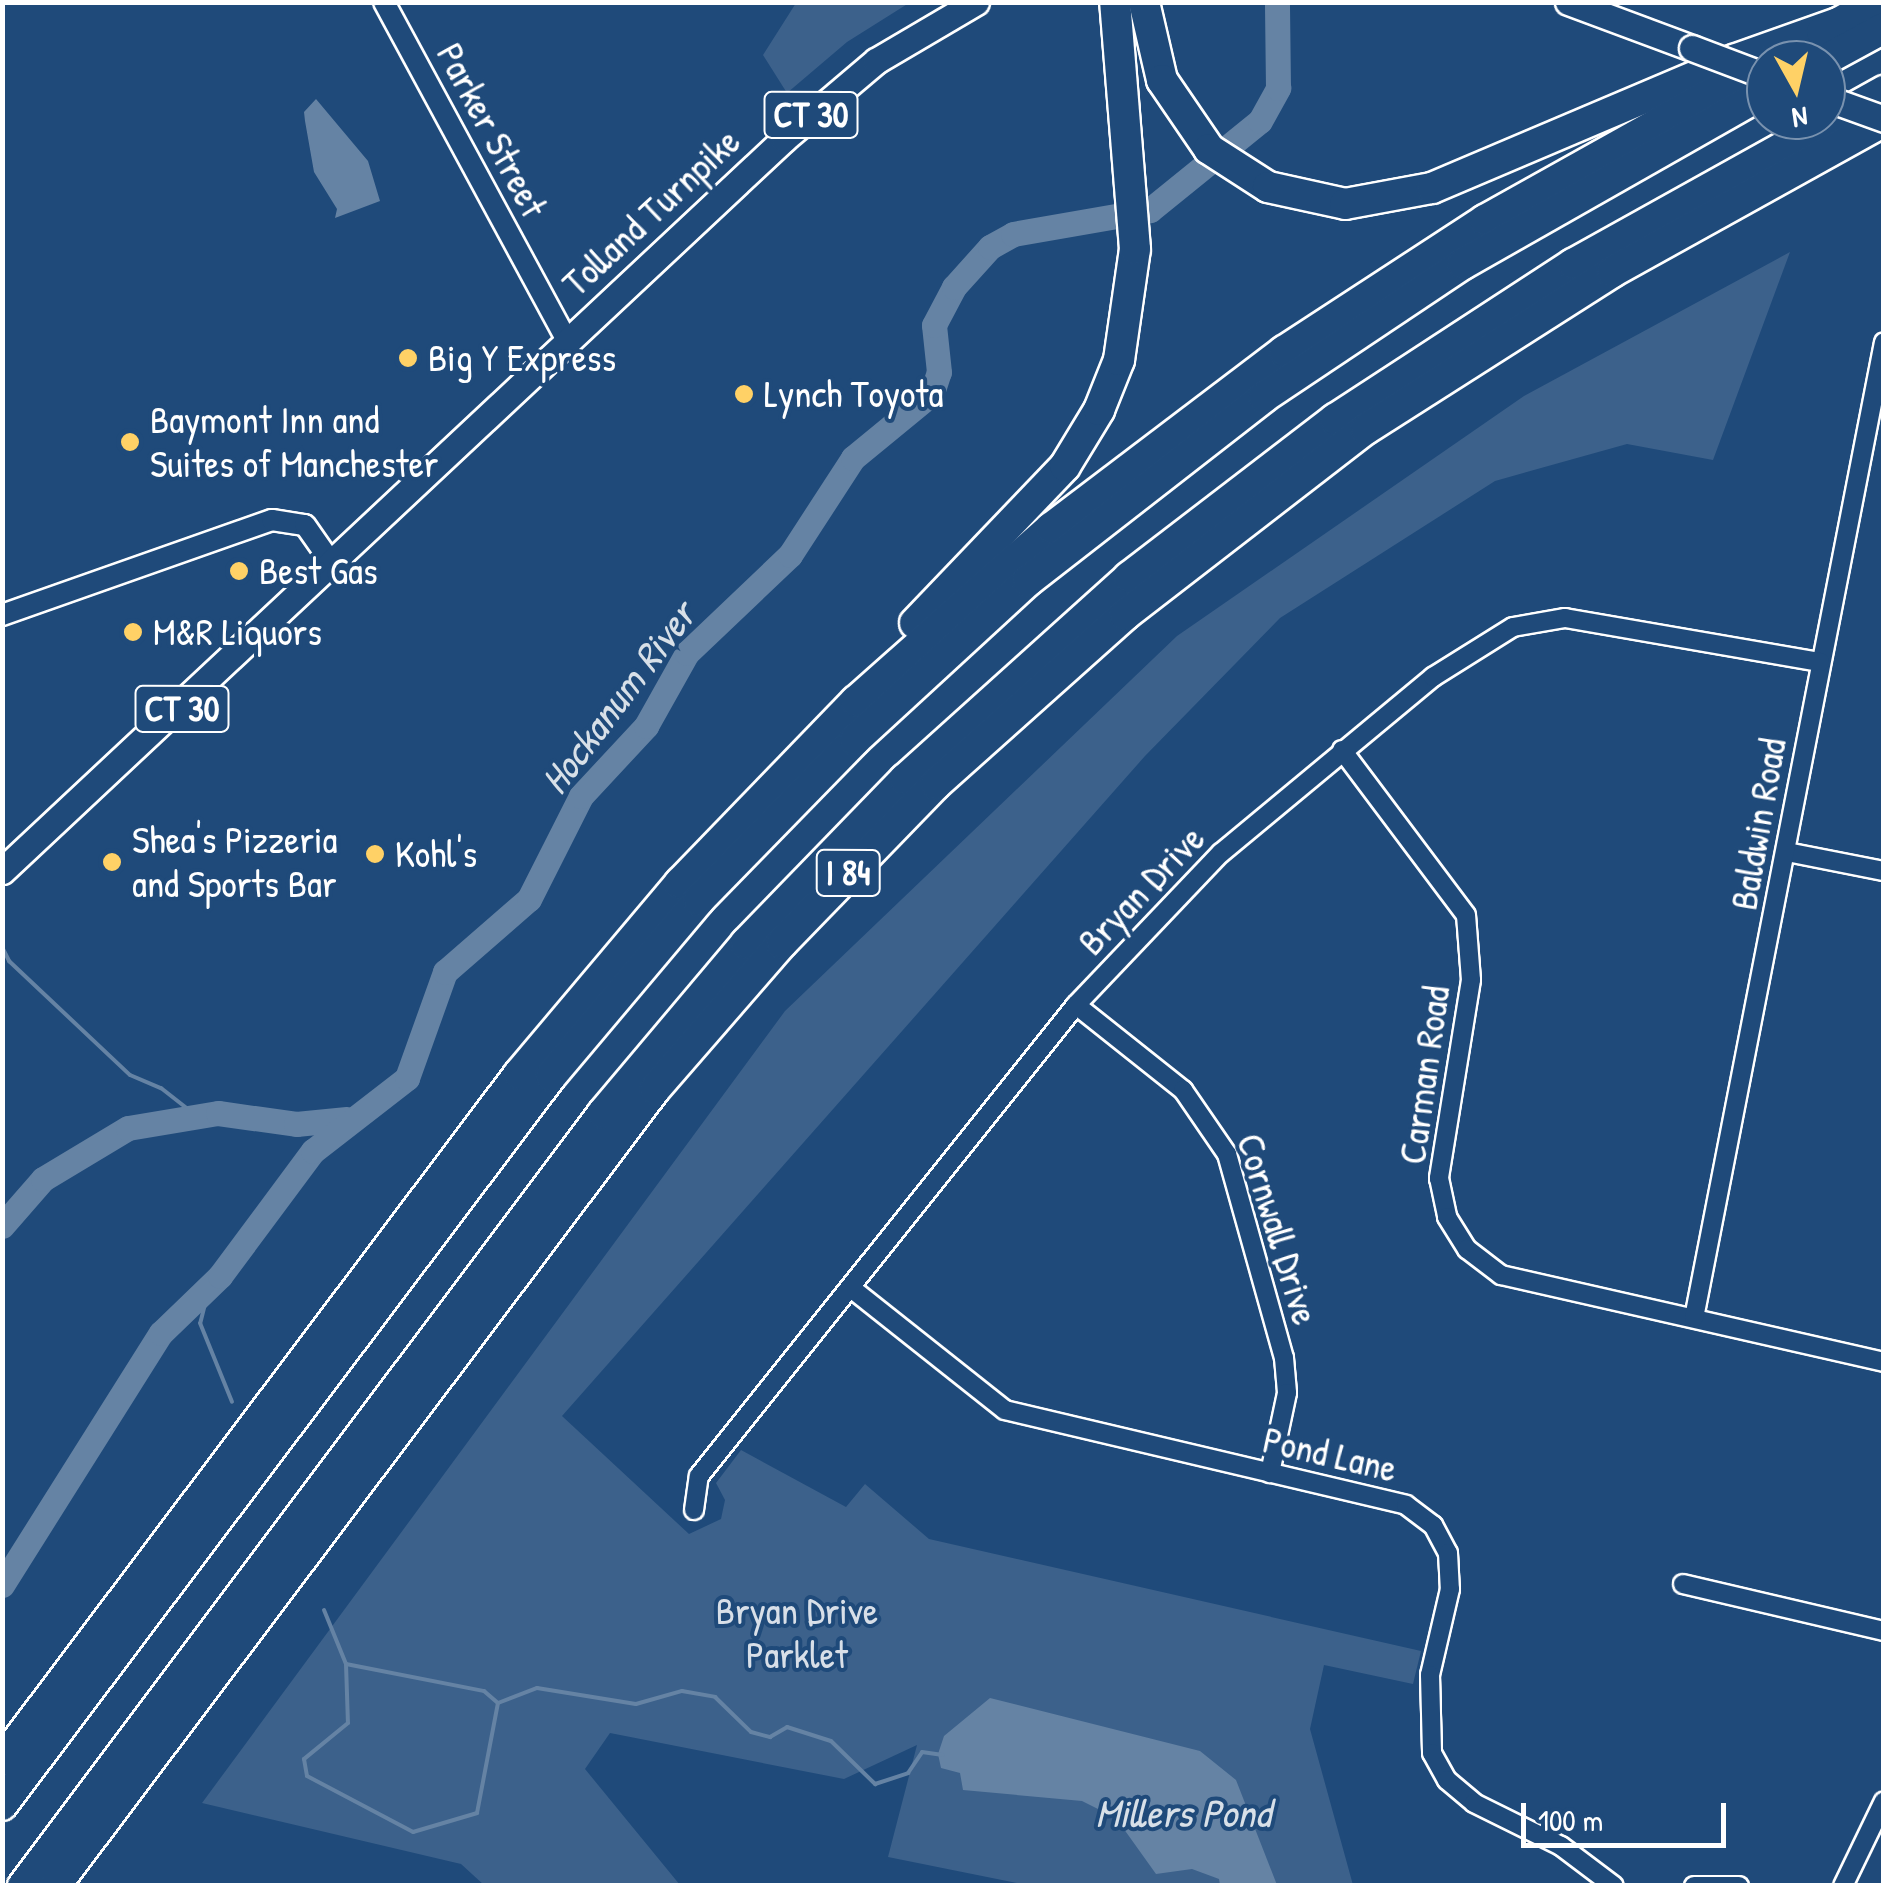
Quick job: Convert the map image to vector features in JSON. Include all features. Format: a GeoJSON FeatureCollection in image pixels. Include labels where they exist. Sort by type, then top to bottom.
{"type":"FeatureCollection","features":[{"type":"Feature","properties":{"kind":"highway"},"geometry":{"type":"LineString","coordinates":[[2,1761],[519,1074],[669,895],[1074,452],[1119,360],[1135,249],[1115,2]]}},
{"type":"Feature","properties":{"kind":"highway"},"geometry":{"type":"LineString","coordinates":[[1144,2],[1158,72],[1197,136],[1238,171],[1301,198],[1391,200],[1838,23]]}},
{"type":"Feature","properties":{"kind":"highway"},"geometry":{"type":"LineString","coordinates":[[1807,40],[1876,2]]}},
{"type":"Feature","properties":{"kind":"highway"},"geometry":{"type":"LineString","coordinates":[[1846,49],[1884,28]]}},
{"type":"Feature","properties":{"kind":"highway"},"geometry":{"type":"LineString","coordinates":[[788,769],[1018,556],[1257,370],[1485,220],[1746,73]]}},
{"type":"Feature","properties":{"kind":"highway"},"geometry":{"type":"LineString","coordinates":[[23,1886],[603,1113],[758,930],[905,779],[1129,577],[1335,418],[1573,264],[1884,91]]}},
{"type":"Feature","properties":{"kind":"highway"},"geometry":{"type":"LineString","coordinates":[[2,1805],[550,1076],[699,900],[889,706],[1072,546],[1276,388],[1497,244],[1746,103]]}},
{"type":"Feature","properties":{"kind":"highway","name":"I 84"},"geometry":{"type":"LineString","coordinates":[[55,1886],[644,1103],[754,974],[936,784],[1138,604],[1366,429],[1612,272],[1884,120]]}},
{"type":"Feature","properties":{"kind":"main road","name":"Tolland Turnpike"},"geometry":{"type":"LineString","coordinates":[[2,871],[333,565],[566,341],[847,84],[976,2]]}},
{"type":"Feature","properties":{"kind":"main road"},"geometry":{"type":"LineString","coordinates":[[1568,2],[1746,68]]}},
{"type":"Feature","properties":{"kind":"main road"},"geometry":{"type":"LineString","coordinates":[[1846,106],[1884,120]]}},
{"type":"Feature","properties":{"kind":"street","name":"Parker Street"},"geometry":{"type":"LineString","coordinates":[[384,2],[566,341]]}},
{"type":"Feature","properties":{"kind":"street","name":"Baldwin Road"},"geometry":{"type":"LineString","coordinates":[[1694,1318],[1884,342]]}},
{"type":"Feature","properties":{"kind":"street"},"geometry":{"type":"LineString","coordinates":[[2,615],[272,520],[305,526],[333,565]]}},
{"type":"Feature","properties":{"kind":"street","name":"Bryan Drive"},"geometry":{"type":"LineString","coordinates":[[694,1510],[699,1476],[1076,1005],[1221,853],[1433,676],[1513,627],[1602,620],[1820,662]]}},
{"type":"Feature","properties":{"kind":"street","name":"Carman Road"},"geometry":{"type":"LineString","coordinates":[[1342,750],[1466,915],[1471,980],[1439,1178],[1447,1217],[1467,1249],[1501,1275],[1884,1362]]}},
{"type":"Feature","properties":{"kind":"street"},"geometry":{"type":"LineString","coordinates":[[1787,852],[1884,871]]}},
{"type":"Feature","properties":{"kind":"street","name":"Cornwall Drive"},"geometry":{"type":"LineString","coordinates":[[1076,1005],[1183,1090],[1227,1154],[1284,1358],[1287,1393],[1270,1473]]}},
{"type":"Feature","properties":{"kind":"street","name":"Pond Lane"},"geometry":{"type":"LineString","coordinates":[[851,1288],[1005,1410],[1406,1505],[1433,1526],[1448,1553],[1450,1589],[1430,1675],[1432,1753],[1447,1780],[1474,1803],[1561,1846],[1614,1886]]}},
{"type":"Feature","properties":{"kind":"street"},"geometry":{"type":"LineString","coordinates":[[1683,1584],[1884,1631]]}},
{"type":"Feature","properties":{"kind":"street"},"geometry":{"type":"LineString","coordinates":[[1842,1886],[1884,1801]]}},
{"type":"Feature","properties":{"kind":"street"},"geometry":{"type":"LineString","coordinates":[[1694,1886],[1739,1886]]}},
{"type":"Feature","properties":{"kind":"green space"},"geometry":{"type":"Polygon","coordinates":[[[796,2],[909,3],[847,42],[787,93],[763,55],[796,2]]]}},
{"type":"Feature","properties":{"kind":"green space","name":"Bryan Drive Parklet"},"geometry":{"type":"Polygon","coordinates":[[[1790,252],[1713,460],[1627,444],[1495,481],[1280,618],[1145,756],[562,1416],[689,1534],[721,1519],[725,1500],[716,1483],[741,1450],[846,1507],[865,1484],[929,1539],[1421,1651],[1413,1684],[1324,1665],[1310,1729],[1353,1885],[1027,1885],[888,1857],[917,1745],[844,1779],[610,1733],[585,1769],[680,1885],[484,1885],[461,1864],[202,1803],[785,1011],[1177,636],[1524,396],[1790,252]]]}},
{"type":"Feature","properties":{"kind":"water"},"geometry":{"type":"Polygon","coordinates":[[[316,99],[368,161],[380,201],[335,218],[337,209],[314,172],[305,121],[304,112],[316,99]]]}},
{"type":"Feature","properties":{"kind":"water","name":"Millers Pond"},"geometry":{"type":"Polygon","coordinates":[[[990,1698],[1200,1751],[1236,1780],[1277,1885],[1220,1885],[1219,1879],[1192,1869],[1156,1874],[1116,1818],[1082,1801],[963,1790],[960,1773],[941,1768],[938,1754],[944,1736],[990,1698]]]}},
{"type":"Feature","properties":{"kind":"waterway","name":"Hockanum River"},"geometry":{"type":"LineString","coordinates":[[2,1585],[161,1333],[220,1276],[313,1151],[407,1078],[445,972],[529,899],[581,796],[646,726],[687,653],[790,555],[853,458],[932,393],[939,372],[934,325],[954,287],[990,247],[1013,234],[1150,210],[1260,121],[1278,88],[1277,2]]}},
{"type":"Feature","properties":{"kind":"waterway"},"geometry":{"type":"LineString","coordinates":[[2,947],[9,961],[130,1075],[161,1088],[198,1117]]}},
{"type":"Feature","properties":{"kind":"waterway"},"geometry":{"type":"LineString","coordinates":[[2,1226],[43,1179],[128,1128],[218,1113],[296,1124],[347,1119]]}},
{"type":"Feature","properties":{"kind":"waterway"},"geometry":{"type":"LineString","coordinates":[[209,1288],[200,1323],[232,1402]]}},
{"type":"Feature","properties":{"kind":"waterway"},"geometry":{"type":"LineString","coordinates":[[324,1610],[346,1664],[348,1723],[304,1759],[307,1776],[413,1832],[477,1813],[498,1703],[537,1688],[636,1704],[682,1691],[715,1697],[751,1732],[770,1737],[787,1727],[831,1741],[875,1784],[908,1773],[922,1752],[943,1755]]}},
{"type":"Feature","properties":{"kind":"waterway"},"geometry":{"type":"LineString","coordinates":[[346,1664],[484,1691],[498,1703]]}},
{"type":"Feature","properties":{"kind":"place","name":"Big Y Express"},"geometry":{"type":"Point","coordinates":[408,358]}},
{"type":"Feature","properties":{"kind":"place","name":"Lynch Toyota"},"geometry":{"type":"Point","coordinates":[744,394]}},
{"type":"Feature","properties":{"kind":"place","name":"Baymont Inn and Suites of Manchester"},"geometry":{"type":"Point","coordinates":[130,442]}},
{"type":"Feature","properties":{"kind":"place","name":"Best Gas"},"geometry":{"type":"Point","coordinates":[239,571]}},
{"type":"Feature","properties":{"kind":"place","name":"M&R Liquors"},"geometry":{"type":"Point","coordinates":[133,632]}},
{"type":"Feature","properties":{"kind":"place","name":"Kohl's"},"geometry":{"type":"Point","coordinates":[375,854]}},
{"type":"Feature","properties":{"kind":"place","name":"Shea's Pizzeria and Sports Bar"},"geometry":{"type":"Point","coordinates":[112,862]}}]}
